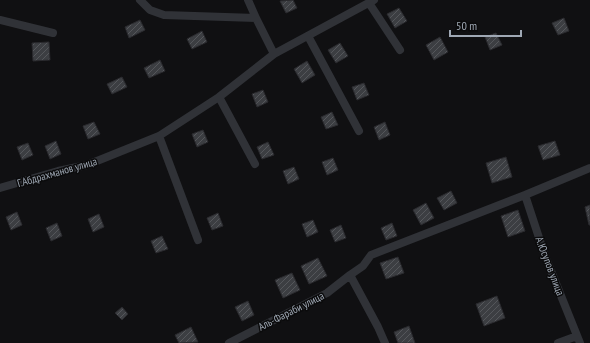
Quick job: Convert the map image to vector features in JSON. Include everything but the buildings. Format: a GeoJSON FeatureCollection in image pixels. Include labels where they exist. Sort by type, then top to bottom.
{"type":"FeatureCollection","features":[{"type":"Feature","properties":{"kind":"street"},"geometry":{"type":"LineString","coordinates":[[140,0],[150,10],[164,15],[256,18]]}},
{"type":"Feature","properties":{"kind":"street"},"geometry":{"type":"LineString","coordinates":[[248,0],[274,54]]}},
{"type":"Feature","properties":{"kind":"street","name":"Г.Абдрахманов улица"},"geometry":{"type":"LineString","coordinates":[[0,188],[58,171],[87,165],[159,136],[219,97],[274,54],[372,2],[400,50]]}},
{"type":"Feature","properties":{"kind":"street"},"geometry":{"type":"LineString","coordinates":[[0,20],[53,33]]}},
{"type":"Feature","properties":{"kind":"street"},"geometry":{"type":"LineString","coordinates":[[308,36],[359,131]]}},
{"type":"Feature","properties":{"kind":"street"},"geometry":{"type":"LineString","coordinates":[[219,97],[255,164]]}},
{"type":"Feature","properties":{"kind":"street"},"geometry":{"type":"LineString","coordinates":[[159,136],[198,240]]}},
{"type":"Feature","properties":{"kind":"street"},"geometry":{"type":"LineString","coordinates":[[385,343],[350,275],[363,266],[371,255],[590,168]]}},
{"type":"Feature","properties":{"kind":"street","name":"А.Юсупов улица"},"geometry":{"type":"LineString","coordinates":[[525,195],[545,256],[579,339],[558,343]]}},
{"type":"Feature","properties":{"kind":"street","name":"Аль-Фараби улица"},"geometry":{"type":"LineString","coordinates":[[229,343],[327,293],[350,275]]}}]}
